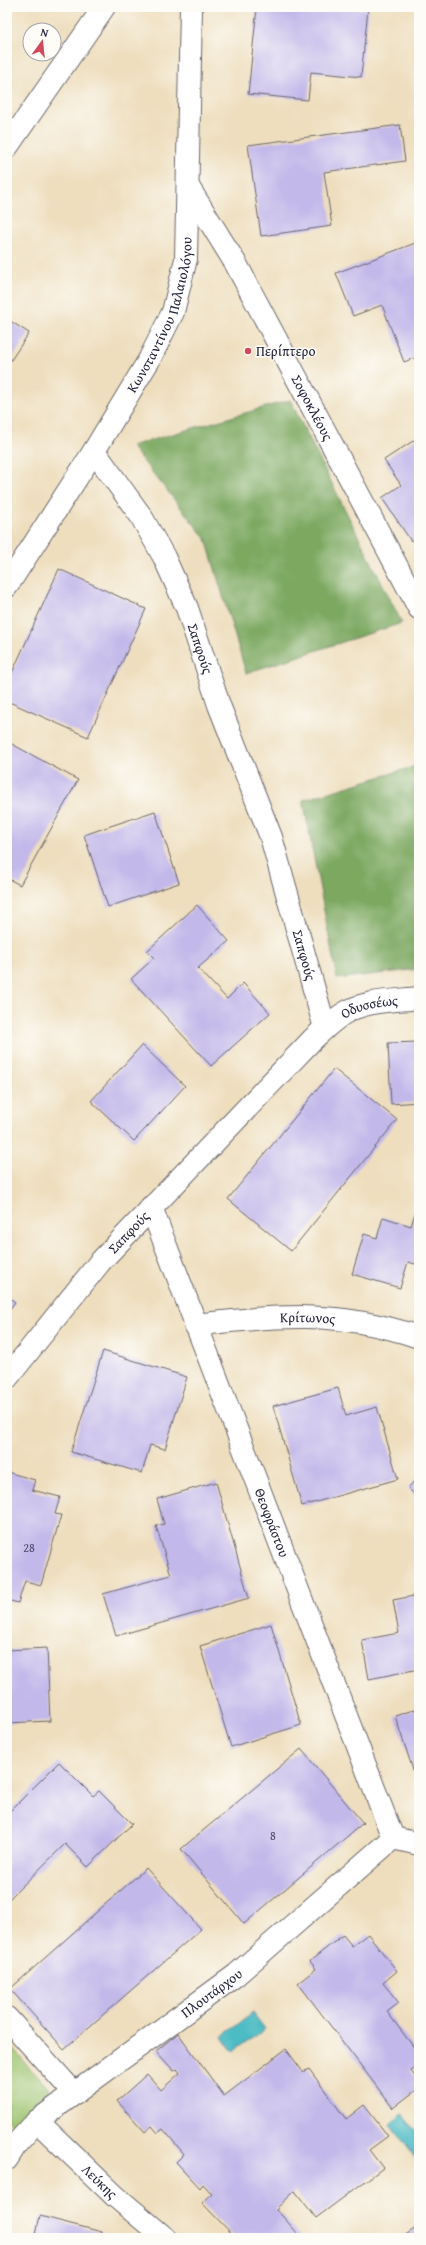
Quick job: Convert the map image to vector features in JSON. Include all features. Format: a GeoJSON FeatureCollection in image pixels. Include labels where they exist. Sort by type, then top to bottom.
{"type":"FeatureCollection","features":[{"type":"Feature","properties":{"kind":"street"},"geometry":{"type":"LineString","coordinates":[[7,147],[104,7]]}},
{"type":"Feature","properties":{"kind":"street","name":"Κωνσταντίνου Παλαιολόγου"},"geometry":{"type":"LineString","coordinates":[[7,586],[94,451],[149,360],[173,312],[186,259],[189,188],[191,7]]}},
{"type":"Feature","properties":{"kind":"street","name":"Σοφοκλέους"},"geometry":{"type":"LineString","coordinates":[[189,188],[236,264],[419,608]]}},
{"type":"Feature","properties":{"kind":"street","name":"Σαπφούς"},"geometry":{"type":"LineString","coordinates":[[7,1378],[100,1262],[151,1207],[325,1028],[271,837],[219,705],[187,608],[164,557],[141,516],[94,451]]}},
{"type":"Feature","properties":{"kind":"street","name":"Οδυσσέως"},"geometry":{"type":"LineString","coordinates":[[325,1028],[344,1013],[355,1008],[379,1002],[419,998]]}},
{"type":"Feature","properties":{"kind":"street","name":"Θεοφράστου"},"geometry":{"type":"LineString","coordinates":[[151,1207],[393,1838]]}},
{"type":"Feature","properties":{"kind":"street","name":"Κρίτωνος"},"geometry":{"type":"LineString","coordinates":[[195,1325],[310,1316],[370,1323],[419,1337]]}},
{"type":"Feature","properties":{"kind":"street"},"geometry":{"type":"LineString","coordinates":[[393,1838],[419,1844]]}},
{"type":"Feature","properties":{"kind":"street","name":"Πλουτάρχου"},"geometry":{"type":"LineString","coordinates":[[10,2145],[37,2121],[236,1975],[393,1838]]}},
{"type":"Feature","properties":{"kind":"street"},"geometry":{"type":"LineString","coordinates":[[7,2018],[75,2094]]}},
{"type":"Feature","properties":{"kind":"street","name":"Λεύκης"},"geometry":{"type":"LineString","coordinates":[[37,2121],[115,2196],[165,2238]]}},
{"type":"Feature","properties":{"kind":"green space"},"geometry":{"type":"Polygon","coordinates":[[[290,400],[402,623],[246,673],[206,539],[131,446],[290,400]]]}},
{"type":"Feature","properties":{"kind":"green space"},"geometry":{"type":"Polygon","coordinates":[[[419,765],[419,969],[337,979],[303,800],[419,765]]]}},
{"type":"Feature","properties":{"kind":"green space"},"geometry":{"type":"Polygon","coordinates":[[[7,2043],[49,2089],[12,2125],[7,2119],[7,2043]]]}},
{"type":"Feature","properties":{"kind":"water"},"geometry":{"type":"Polygon","coordinates":[[[253,2013],[265,2029],[233,2052],[222,2036],[253,2013]]]}},
{"type":"Feature","properties":{"kind":"water"},"geometry":{"type":"Polygon","coordinates":[[[403,2114],[419,2135],[419,2158],[417,2160],[390,2124],[403,2114]]]}},
{"type":"Feature","properties":{"kind":"building"},"geometry":{"type":"Polygon","coordinates":[[[257,7],[368,9],[361,77],[311,72],[308,100],[248,94],[257,7]]]}},
{"type":"Feature","properties":{"kind":"building"},"geometry":{"type":"Polygon","coordinates":[[[400,125],[405,161],[324,172],[332,226],[261,236],[248,145],[400,125]]]}},
{"type":"Feature","properties":{"kind":"building"},"geometry":{"type":"Polygon","coordinates":[[[418,242],[419,356],[404,362],[382,305],[353,316],[336,273],[418,242]]]}},
{"type":"Feature","properties":{"kind":"building"},"geometry":{"type":"Polygon","coordinates":[[[7,319],[29,333],[7,366],[7,319]]]}},
{"type":"Feature","properties":{"kind":"building"},"geometry":{"type":"Polygon","coordinates":[[[419,437],[419,535],[411,541],[382,498],[401,485],[384,460],[419,437]]]}},
{"type":"Feature","properties":{"kind":"building"},"geometry":{"type":"Polygon","coordinates":[[[59,569],[146,609],[88,737],[7,701],[7,684],[59,569]]]}},
{"type":"Feature","properties":{"kind":"building"},"geometry":{"type":"Polygon","coordinates":[[[10,743],[78,780],[20,885],[7,878],[7,749],[10,743]]]}},
{"type":"Feature","properties":{"kind":"building"},"geometry":{"type":"Polygon","coordinates":[[[155,811],[179,883],[108,907],[84,835],[155,811]]]}},
{"type":"Feature","properties":{"kind":"building"},"geometry":{"type":"Polygon","coordinates":[[[197,905],[229,941],[198,968],[227,999],[243,983],[270,1013],[211,1066],[131,979],[154,958],[147,951],[197,905]]]}},
{"type":"Feature","properties":{"kind":"building"},"geometry":{"type":"Polygon","coordinates":[[[419,1042],[419,1102],[391,1104],[388,1043],[419,1042]]]}},
{"type":"Feature","properties":{"kind":"building"},"geometry":{"type":"Polygon","coordinates":[[[142,1045],[185,1086],[134,1141],[91,1101],[142,1045]]]}},
{"type":"Feature","properties":{"kind":"building"},"geometry":{"type":"Polygon","coordinates":[[[334,1069],[397,1120],[291,1251],[228,1199],[334,1069]]]}},
{"type":"Feature","properties":{"kind":"building"},"geometry":{"type":"Polygon","coordinates":[[[415,1213],[419,1214],[419,1265],[408,1262],[400,1288],[352,1274],[364,1234],[377,1238],[383,1217],[411,1226],[415,1213]]]}},
{"type":"Feature","properties":{"kind":"building"},"geometry":{"type":"Polygon","coordinates":[[[7,1296],[15,1302],[7,1313],[7,1296]]]}},
{"type":"Feature","properties":{"kind":"building"},"geometry":{"type":"Polygon","coordinates":[[[103,1351],[187,1377],[165,1449],[150,1445],[142,1473],[71,1452],[103,1351]]]}},
{"type":"Feature","properties":{"kind":"building"},"geometry":{"type":"Polygon","coordinates":[[[338,1388],[346,1416],[377,1407],[398,1479],[302,1506],[273,1406],[338,1388]]]}},
{"type":"Feature","properties":{"kind":"building"},"geometry":{"type":"Polygon","coordinates":[[[7,1472],[35,1480],[32,1490],[60,1497],[55,1514],[61,1515],[41,1585],[25,1581],[18,1603],[7,1600],[7,1472]]]}},
{"type":"Feature","properties":{"kind":"building"},"geometry":{"type":"Polygon","coordinates":[[[419,1476],[419,1499],[408,1488],[419,1476]]]}},
{"type":"Feature","properties":{"kind":"building"},"geometry":{"type":"Polygon","coordinates":[[[216,1482],[249,1598],[116,1636],[103,1594],[171,1575],[156,1526],[164,1524],[157,1499],[216,1482]]]}},
{"type":"Feature","properties":{"kind":"building"},"geometry":{"type":"Polygon","coordinates":[[[419,1595],[419,1669],[369,1679],[362,1640],[399,1633],[393,1600],[419,1595]]]}},
{"type":"Feature","properties":{"kind":"building"},"geometry":{"type":"Polygon","coordinates":[[[271,1624],[301,1725],[231,1747],[200,1646],[271,1624]]]}},
{"type":"Feature","properties":{"kind":"building"},"geometry":{"type":"Polygon","coordinates":[[[47,1648],[50,1721],[7,1723],[7,1650],[47,1648]]]}},
{"type":"Feature","properties":{"kind":"building"},"geometry":{"type":"Polygon","coordinates":[[[419,1708],[419,1788],[395,1716],[419,1708]]]}},
{"type":"Feature","properties":{"kind":"building"},"geometry":{"type":"Polygon","coordinates":[[[301,1749],[363,1823],[244,1924],[181,1849],[301,1749]]]}},
{"type":"Feature","properties":{"kind":"building"},"geometry":{"type":"Polygon","coordinates":[[[59,1762],[93,1796],[99,1791],[132,1824],[88,1867],[65,1844],[7,1901],[7,1814],[59,1762]]]}},
{"type":"Feature","properties":{"kind":"building"},"geometry":{"type":"Polygon","coordinates":[[[146,1868],[201,1929],[64,2049],[10,1989],[146,1868]]]}},
{"type":"Feature","properties":{"kind":"building"},"geometry":{"type":"Polygon","coordinates":[[[368,1934],[397,1971],[383,1983],[399,2003],[387,2012],[419,2054],[419,2065],[411,2071],[419,2082],[419,2088],[393,2108],[298,1983],[316,1969],[310,1961],[343,1935],[352,1946],[368,1934]]]}},
{"type":"Feature","properties":{"kind":"building"},"geometry":{"type":"Polygon","coordinates":[[[178,2033],[224,2096],[286,2049],[303,2072],[309,2069],[346,2119],[364,2105],[388,2136],[369,2150],[383,2168],[316,2218],[295,2191],[276,2209],[299,2235],[297,2238],[236,2238],[202,2203],[212,2194],[203,2184],[200,2188],[176,2162],[184,2154],[163,2129],[158,2133],[152,2126],[145,2132],[117,2101],[147,2074],[161,2090],[180,2073],[177,2069],[174,2071],[156,2051],[178,2033]]]}},
{"type":"Feature","properties":{"kind":"building"},"geometry":{"type":"Polygon","coordinates":[[[40,2216],[102,2232],[100,2238],[35,2238],[40,2216]]]}},
{"type":"Feature","properties":{"kind":"building"},"geometry":{"type":"Polygon","coordinates":[[[419,2226],[419,2238],[401,2238],[419,2226]]]}},
{"type":"Feature","properties":{"kind":"place","name":"Περίπτερο"},"geometry":{"type":"Point","coordinates":[248,351]}}]}
